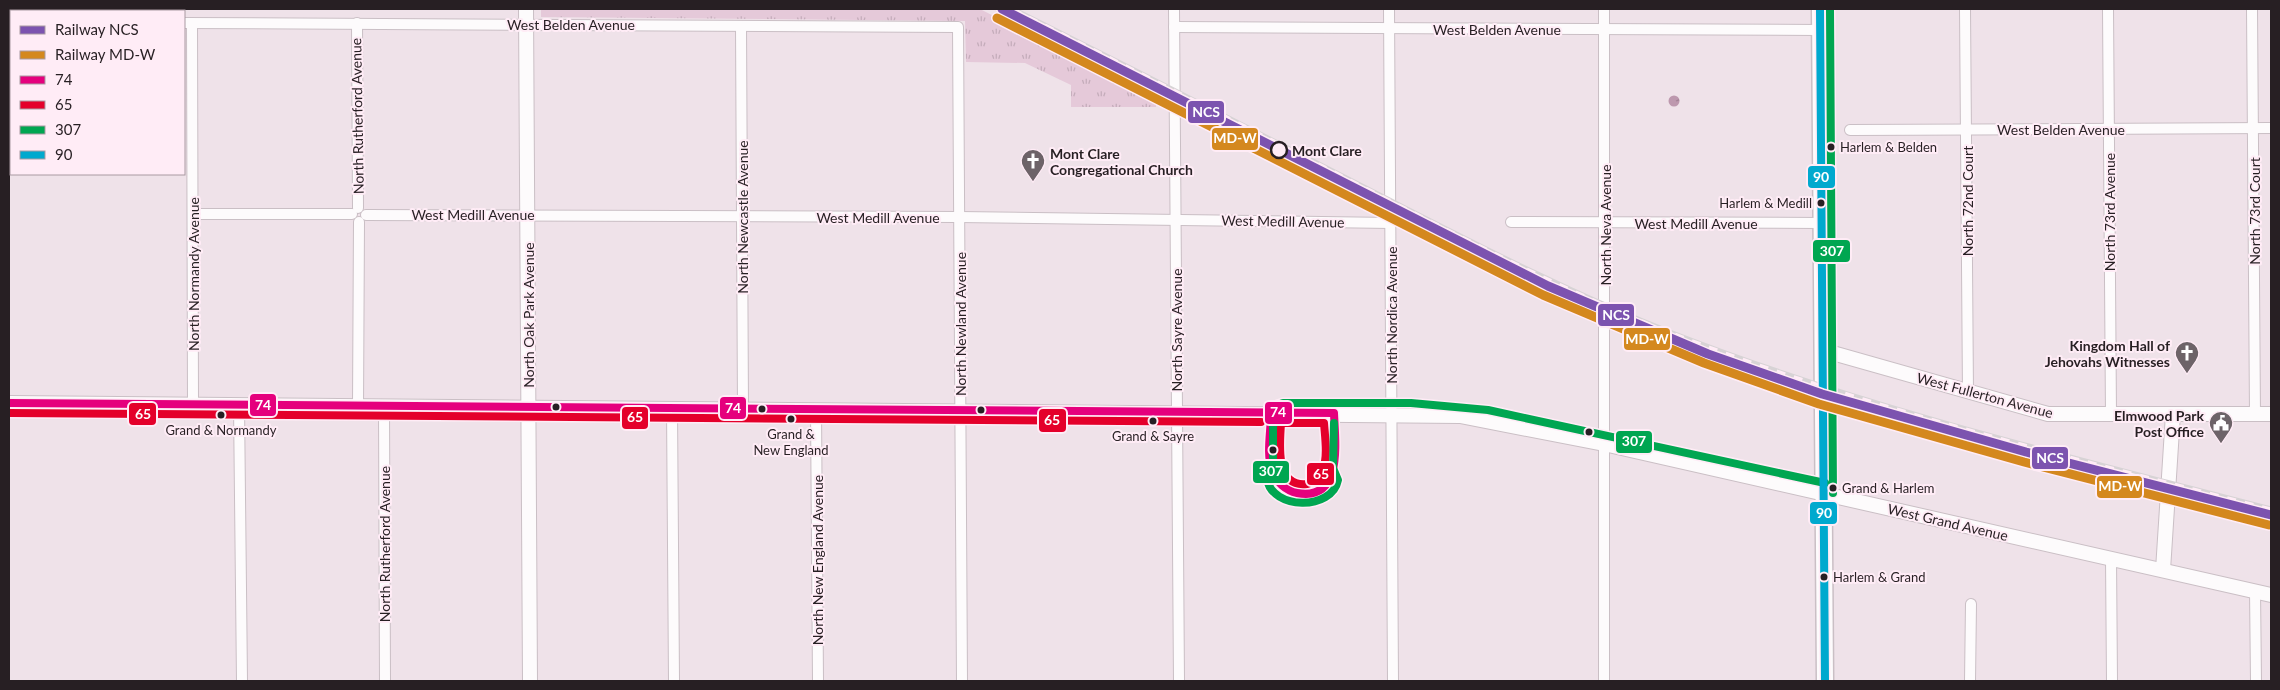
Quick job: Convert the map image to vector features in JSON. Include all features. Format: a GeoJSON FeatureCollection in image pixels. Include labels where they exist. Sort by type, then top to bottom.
{"type":"FeatureCollection","features":[{"type":"Feature","properties":{"kind":"main road","name":"North Oak Park Avenue"},"geometry":{"type":"LineString","coordinates":[[526,9],[530,681]]}},
{"type":"Feature","properties":{"kind":"main road"},"geometry":{"type":"LineString","coordinates":[[1820,9],[1824,681]]}},
{"type":"Feature","properties":{"kind":"main road","name":"West Fullerton Avenue"},"geometry":{"type":"LineString","coordinates":[[1822,350],[1968,393],[2048,414],[2271,414]]}},
{"type":"Feature","properties":{"kind":"main road","name":"West Grand Avenue"},"geometry":{"type":"LineString","coordinates":[[9,403],[743,408],[1460,416],[1604,444],[2271,595]]}},
{"type":"Feature","properties":{"kind":"main road"},"geometry":{"type":"LineString","coordinates":[[2163,570],[2173,414]]}},
{"type":"Feature","properties":{"kind":"street","name":"North Sayre Avenue"},"geometry":{"type":"LineString","coordinates":[[1174,9],[1179,681]]}},
{"type":"Feature","properties":{"kind":"street","name":"North Nordica Avenue"},"geometry":{"type":"LineString","coordinates":[[1389,9],[1393,681]]}},
{"type":"Feature","properties":{"kind":"street","name":"North Neva Avenue"},"geometry":{"type":"LineString","coordinates":[[1604,9],[1606,222],[1604,681]]}},
{"type":"Feature","properties":{"kind":"street","name":"North 72nd Court"},"geometry":{"type":"LineString","coordinates":[[1965,9],[1968,393]]}},
{"type":"Feature","properties":{"kind":"street","name":"North 73rd Avenue"},"geometry":{"type":"LineString","coordinates":[[2108,9],[2111,415]]}},
{"type":"Feature","properties":{"kind":"street","name":"North 73rd Court"},"geometry":{"type":"LineString","coordinates":[[2252,9],[2255,414]]}},
{"type":"Feature","properties":{"kind":"street","name":"West Belden Avenue"},"geometry":{"type":"LineString","coordinates":[[188,23],[958,27]]}},
{"type":"Feature","properties":{"kind":"street","name":"North Normandy Avenue"},"geometry":{"type":"LineString","coordinates":[[188,23],[193,214],[193,404]]}},
{"type":"Feature","properties":{"kind":"street","name":"North Rutherford Avenue"},"geometry":{"type":"LineString","coordinates":[[357,24],[358,406]]}},
{"type":"Feature","properties":{"kind":"street","name":"North Newcastle Avenue"},"geometry":{"type":"LineString","coordinates":[[741,26],[743,408]]}},
{"type":"Feature","properties":{"kind":"street","name":"North Newland Avenue"},"geometry":{"type":"LineString","coordinates":[[958,27],[962,681]]}},
{"type":"Feature","properties":{"kind":"street","name":"West Belden Avenue"},"geometry":{"type":"LineString","coordinates":[[1174,27],[1820,30]]}},
{"type":"Feature","properties":{"kind":"street","name":"West Belden Avenue"},"geometry":{"type":"LineString","coordinates":[[1850,130],[2271,128]]}},
{"type":"Feature","properties":{"kind":"street","name":"West Medill Avenue"},"geometry":{"type":"LineString","coordinates":[[193,214],[959,217],[1390,223]]}},
{"type":"Feature","properties":{"kind":"street","name":"West Medill Avenue"},"geometry":{"type":"LineString","coordinates":[[1511,222],[1821,223]]}},
{"type":"Feature","properties":{"kind":"street"},"geometry":{"type":"LineString","coordinates":[[239,405],[242,681]]}},
{"type":"Feature","properties":{"kind":"street","name":"North Rutherford Avenue"},"geometry":{"type":"LineString","coordinates":[[384,406],[385,681]]}},
{"type":"Feature","properties":{"kind":"street"},"geometry":{"type":"LineString","coordinates":[[672,408],[674,681]]}},
{"type":"Feature","properties":{"kind":"street","name":"North New England Avenue"},"geometry":{"type":"LineString","coordinates":[[816,409],[818,681]]}},
{"type":"Feature","properties":{"kind":"street"},"geometry":{"type":"LineString","coordinates":[[2110,559],[2112,681]]}},
{"type":"Feature","properties":{"kind":"street"},"geometry":{"type":"LineString","coordinates":[[2255,591],[2256,681]]}},
{"type":"Feature","properties":{"kind":"street"},"geometry":{"type":"LineString","coordinates":[[1970,604],[1970,681]]}},
{"type":"Feature","properties":{"kind":"green space"},"geometry":{"type":"Polygon","coordinates":[[[541,9],[980,9],[1156,99],[1156,107],[1071,107],[1071,85],[1025,63],[966,62],[965,21],[541,17],[541,9]]]}},
{"type":"Feature","properties":{"kind":"water"},"geometry":{"type":"Polygon","coordinates":[[[1672,96],[1676,96],[1679,101],[1678,105],[1672,106],[1669,103],[1669,99],[1672,96]]]}},
{"type":"Feature","properties":{"kind":"railway"},"geometry":{"type":"LineString","coordinates":[[1013,9],[1519,265],[1596,301],[1675,334],[1821,386],[1896,409],[2045,451],[2271,509]]}},
{"type":"Feature","properties":{"kind":"rail line","name":"NCS"},"geometry":{"type":"LineString","coordinates":[[1002,9],[1548,286],[1708,354],[1822,394],[2026,452],[2271,515]]}},
{"type":"Feature","properties":{"kind":"rail line","name":"MD-W"},"geometry":{"type":"LineString","coordinates":[[997,18],[1543,295],[1704,363],[1819,404],[2024,462],[2269,525]]}},
{"type":"Feature","properties":{"kind":"transit line","name":"90"},"geometry":{"type":"LineString","coordinates":[[1820,9],[1825,681]]}},
{"type":"Feature","properties":{"kind":"transit line","name":"307"},"geometry":{"type":"LineString","coordinates":[[1830,9],[1833,493]]}},
{"type":"Feature","properties":{"kind":"transit line","name":"74"},"geometry":{"type":"LineString","coordinates":[[9,403],[1334,413],[1334,467],[1330,479],[1323,488],[1312,493],[1297,493],[1285,488],[1276,479],[1269,457],[1271,413]]}},
{"type":"Feature","properties":{"kind":"transit line","name":"307"},"geometry":{"type":"LineString","coordinates":[[1334,423],[1333,468],[1338,480],[1333,490],[1325,497],[1302,503],[1279,497],[1271,489],[1267,479],[1273,468],[1273,411],[1277,405],[1283,403],[1411,403],[1488,410],[1825,483]]}},
{"type":"Feature","properties":{"kind":"transit line","name":"65"},"geometry":{"type":"LineString","coordinates":[[9,413],[1261,422]]}},
{"type":"Feature","properties":{"kind":"transit line","name":"65"},"geometry":{"type":"LineString","coordinates":[[1281,423],[1324,423],[1325,464],[1317,479],[1312,482],[1307,484],[1296,483],[1289,479],[1284,471],[1280,452],[1281,423]]}},
{"type":"Feature","properties":{"kind":"place","name":"Harlem & Belden"},"geometry":{"type":"Point","coordinates":[1831,147]}},
{"type":"Feature","properties":{"kind":"place","name":"Mont Clare"},"geometry":{"type":"Point","coordinates":[1279,150]}},
{"type":"Feature","properties":{"kind":"place","name":"Mont Clare Congregational Church"},"geometry":{"type":"Point","coordinates":[1033,182]}},
{"type":"Feature","properties":{"kind":"place","name":"Harlem & Medill"},"geometry":{"type":"Point","coordinates":[1821,203]}},
{"type":"Feature","properties":{"kind":"place","name":"Kingdom Hall of Jehovahs Witnesses"},"geometry":{"type":"Point","coordinates":[2187,374]}},
{"type":"Feature","properties":{"kind":"place","name":"Grand & Normandy"},"geometry":{"type":"Point","coordinates":[221,415]}},
{"type":"Feature","properties":{"kind":"place","name":"Grand & New England"},"geometry":{"type":"Point","coordinates":[791,419]}},
{"type":"Feature","properties":{"kind":"place","name":"Grand & Sayre"},"geometry":{"type":"Point","coordinates":[1153,421]}},
{"type":"Feature","properties":{"kind":"place","name":"Elmwood Park Post Office"},"geometry":{"type":"Point","coordinates":[2221,444]}},
{"type":"Feature","properties":{"kind":"place","name":"Grand & Harlem"},"geometry":{"type":"Point","coordinates":[1833,488]}},
{"type":"Feature","properties":{"kind":"place","name":"Harlem & Grand"},"geometry":{"type":"Point","coordinates":[1824,577]}}]}
